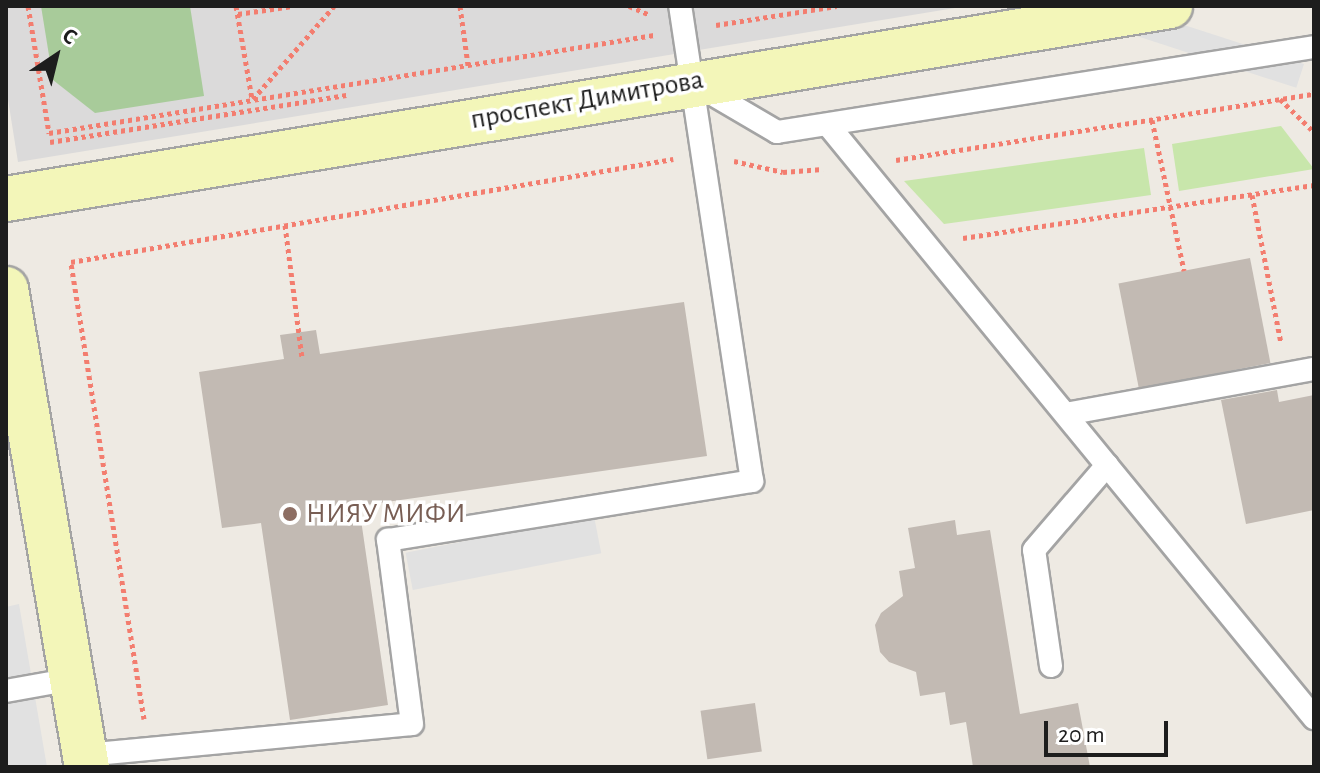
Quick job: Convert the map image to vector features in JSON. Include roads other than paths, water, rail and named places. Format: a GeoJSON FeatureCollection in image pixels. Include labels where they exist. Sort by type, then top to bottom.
{"type":"FeatureCollection","features":[{"type":"Feature","properties":{"kind":"main road","name":"проспект Димитрова"},"geometry":{"type":"LineString","coordinates":[[6,199],[692,82],[1170,6]]}},
{"type":"Feature","properties":{"kind":"main road"},"geometry":{"type":"LineString","coordinates":[[6,289],[86,761]]}},
{"type":"Feature","properties":{"kind":"lane"},"geometry":{"type":"LineString","coordinates":[[86,761],[149,751],[412,724],[388,540],[752,481],[680,6]]}},
{"type":"Feature","properties":{"kind":"lane"},"geometry":{"type":"LineString","coordinates":[[692,82],[777,132],[1314,47]]}},
{"type":"Feature","properties":{"kind":"lane"},"geometry":{"type":"LineString","coordinates":[[828,125],[1314,718]]}},
{"type":"Feature","properties":{"kind":"lane"},"geometry":{"type":"LineString","coordinates":[[1066,414],[1314,369]]}},
{"type":"Feature","properties":{"kind":"lane"},"geometry":{"type":"LineString","coordinates":[[1051,666],[1034,550],[1107,465]]}},
{"type":"Feature","properties":{"kind":"lane"},"geometry":{"type":"LineString","coordinates":[[6,691],[73,679]]}},
{"type":"Feature","properties":{"kind":"place","name":"НИЯУ МИФИ"},"geometry":{"type":"Point","coordinates":[290,514]}}]}
